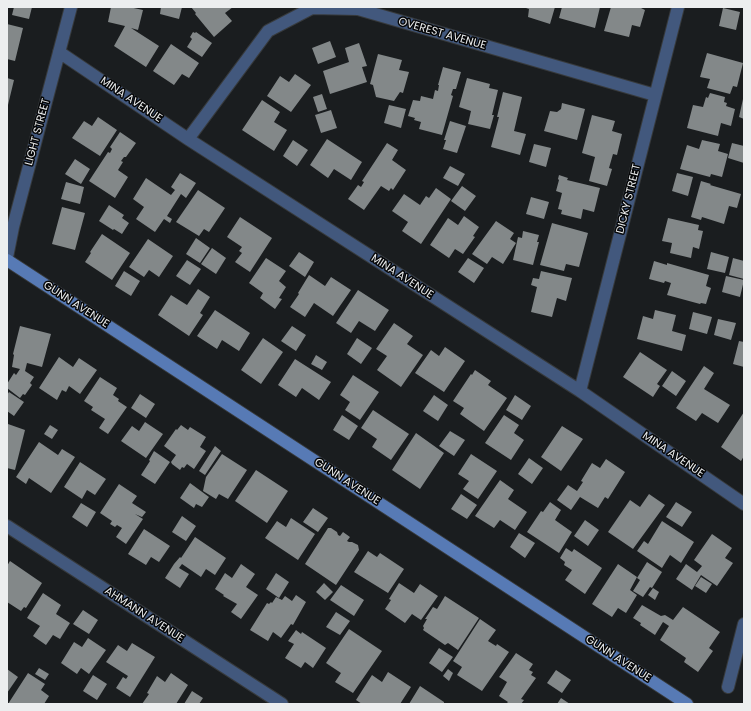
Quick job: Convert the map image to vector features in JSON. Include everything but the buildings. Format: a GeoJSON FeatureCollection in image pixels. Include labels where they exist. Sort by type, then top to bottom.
{"type":"FeatureCollection","features":[{"type":"Feature","properties":{"kind":"street","name":"LIGHT STREET"},"geometry":{"type":"LineString","coordinates":[[7,257],[13,227],[71,7]]}},
{"type":"Feature","properties":{"kind":"street","name":"DICKY STREET"},"geometry":{"type":"LineString","coordinates":[[580,391],[678,7]]}},
{"type":"Feature","properties":{"kind":"street","name":"OVEREST AVENUE"},"geometry":{"type":"LineString","coordinates":[[188,139],[268,31],[312,8],[358,9],[655,95]]}},
{"type":"Feature","properties":{"kind":"street","name":"MINA AVENUE"},"geometry":{"type":"LineString","coordinates":[[59,52],[188,139],[580,391],[744,504]]}},
{"type":"Feature","properties":{"kind":"street","name":"GUNN AVENUE"},"geometry":{"type":"LineString","coordinates":[[7,260],[687,704]]}},
{"type":"Feature","properties":{"kind":"street","name":"AHMANN AVENUE"},"geometry":{"type":"LineString","coordinates":[[7,526],[282,704]]}},
{"type":"Feature","properties":{"kind":"street"},"geometry":{"type":"LineString","coordinates":[[728,687],[744,624]]}}]}
